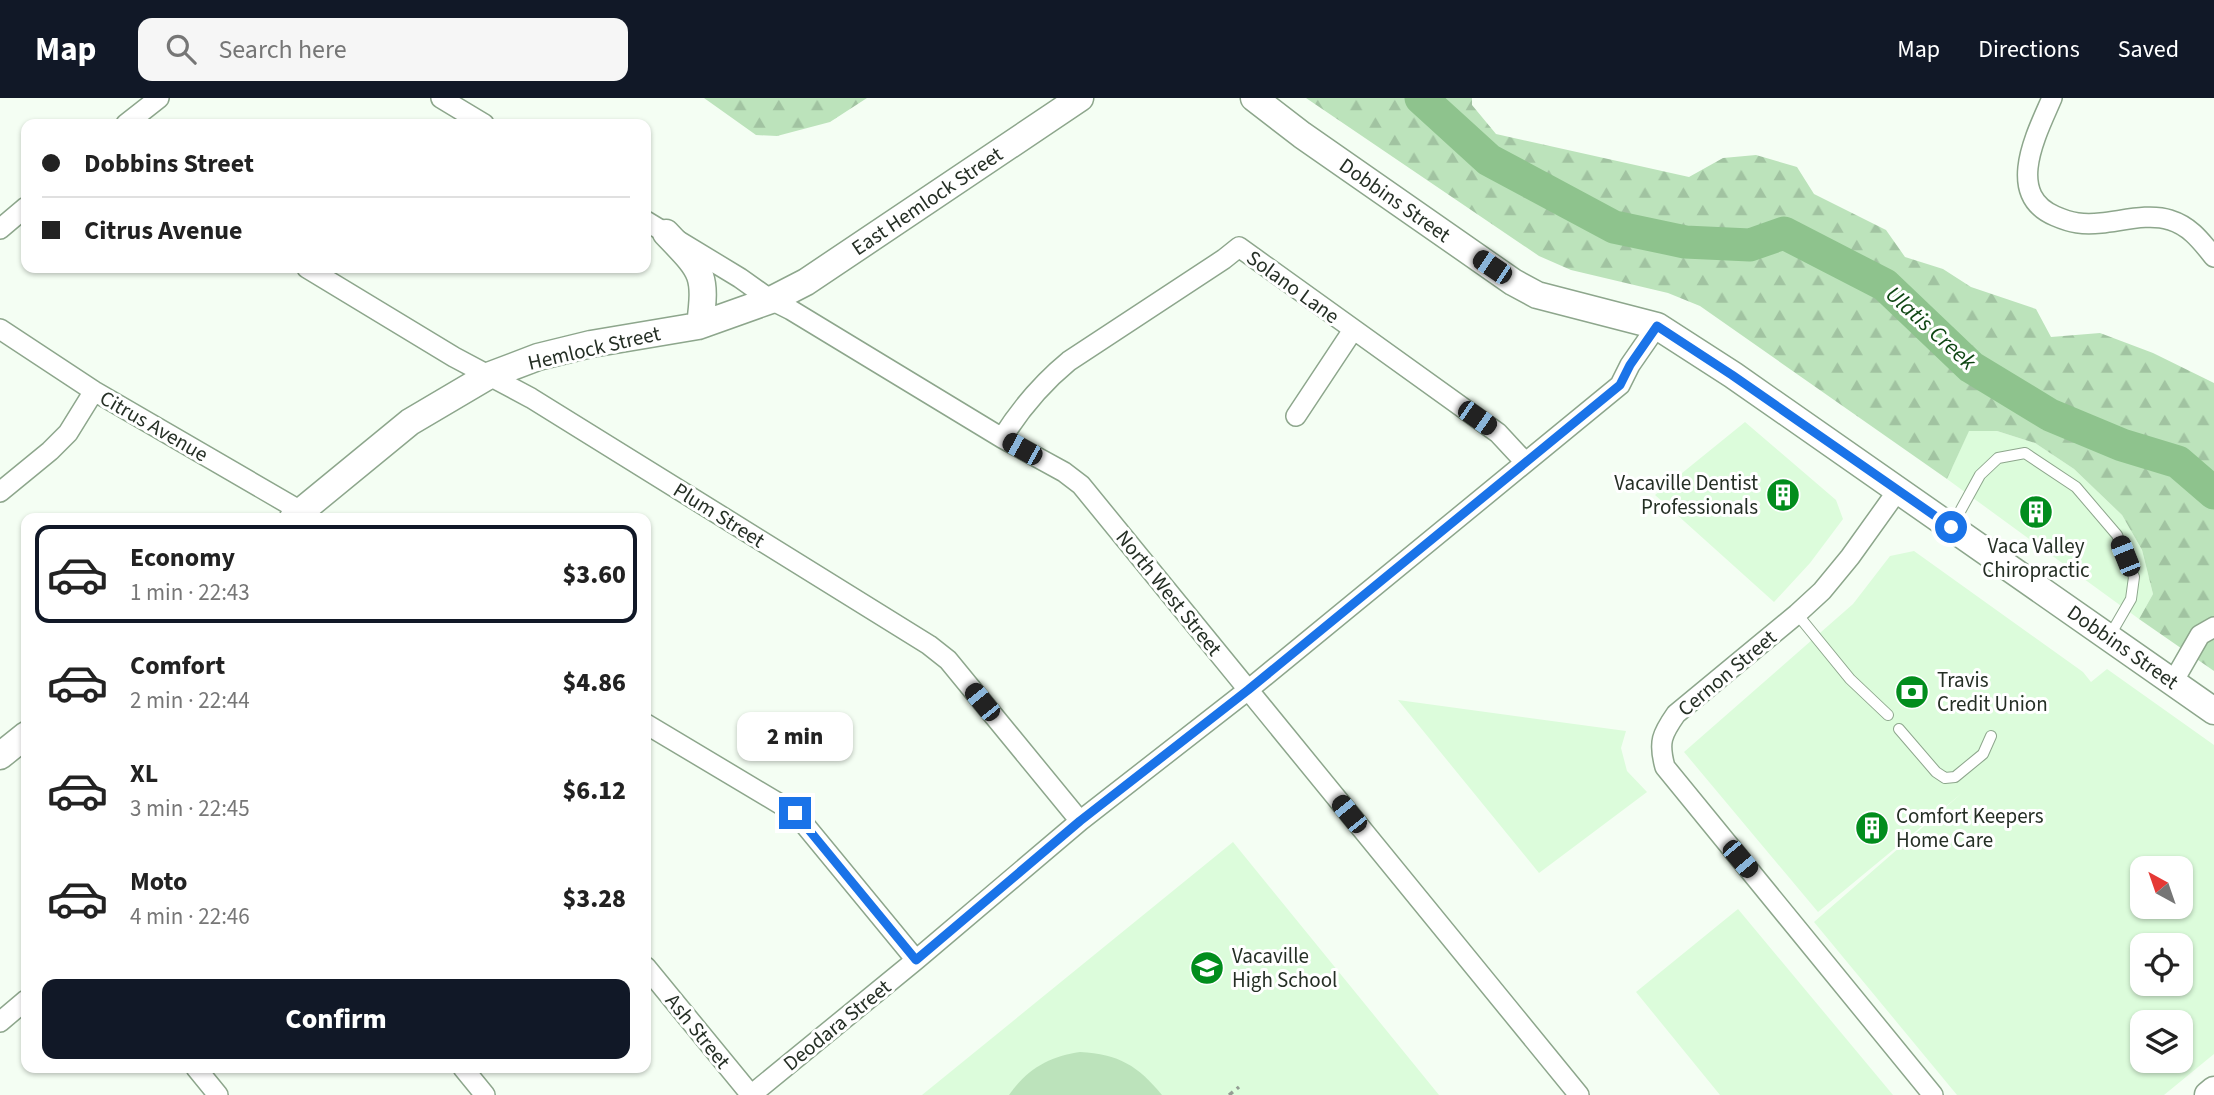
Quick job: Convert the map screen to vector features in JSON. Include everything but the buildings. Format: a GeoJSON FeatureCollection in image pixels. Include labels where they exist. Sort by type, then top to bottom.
{"type":"FeatureCollection","features":[{"type":"Feature","properties":{"kind":"main road","name":"East Hemlock Street"},"geometry":{"type":"LineString","coordinates":[[771,300],[806,282],[1080,98]]}},
{"type":"Feature","properties":{"kind":"main road","name":"Dobbins Street"},"geometry":{"type":"LineString","coordinates":[[1254,98],[1302,135],[1513,282],[1536,295],[1657,326],[1732,375],[2214,711]]}},
{"type":"Feature","properties":{"kind":"main road"},"geometry":{"type":"LineString","coordinates":[[656,227],[689,257],[704,282],[700,325]]}},
{"type":"Feature","properties":{"kind":"main road","name":"Hemlock Street"},"geometry":{"type":"LineString","coordinates":[[305,513],[410,422],[488,376],[538,357],[591,344],[700,325],[771,300]]}},
{"type":"Feature","properties":{"kind":"main road"},"geometry":{"type":"LineString","coordinates":[[0,756],[21,739]]}},
{"type":"Feature","properties":{"kind":"street"},"geometry":{"type":"LineString","coordinates":[[132,119],[159,98]]}},
{"type":"Feature","properties":{"kind":"street"},"geometry":{"type":"LineString","coordinates":[[441,98],[476,119]]}},
{"type":"Feature","properties":{"kind":"street"},"geometry":{"type":"LineString","coordinates":[[2052,98],[2029,158],[2030,190],[2035,204],[2045,212],[2077,225],[2167,218],[2188,227],[2214,257]]}},
{"type":"Feature","properties":{"kind":"street"},"geometry":{"type":"LineString","coordinates":[[0,229],[21,211]]}},
{"type":"Feature","properties":{"kind":"street","name":"North West Street"},"geometry":{"type":"LineString","coordinates":[[656,227],[771,300],[1081,485],[1579,1095]]}},
{"type":"Feature","properties":{"kind":"street","name":"Solano Lane"},"geometry":{"type":"LineString","coordinates":[[1002,438],[1032,394],[1058,370],[1239,247],[1497,433],[1525,462]]}},
{"type":"Feature","properties":{"kind":"street","name":"Plum Street"},"geometry":{"type":"LineString","coordinates":[[315,273],[454,357],[531,398],[929,645],[948,660],[1080,821]]}},
{"type":"Feature","properties":{"kind":"street","name":"Deodara Street"},"geometry":{"type":"LineString","coordinates":[[751,1095],[1080,821],[1248,690],[1620,385],[1630,365],[1657,326]]}},
{"type":"Feature","properties":{"kind":"street","name":"Citrus Avenue"},"geometry":{"type":"LineString","coordinates":[[0,329],[94,391],[297,513]]}},
{"type":"Feature","properties":{"kind":"street"},"geometry":{"type":"LineString","coordinates":[[1296,416],[1353,330]]}},
{"type":"Feature","properties":{"kind":"street"},"geometry":{"type":"LineString","coordinates":[[0,492],[68,433],[94,391]]}},
{"type":"Feature","properties":{"kind":"street","name":"Cernon Street"},"geometry":{"type":"LineString","coordinates":[[1898,490],[1822,591],[1676,714],[1664,732],[1660,750],[1665,767],[1933,1095]]}},
{"type":"Feature","properties":{"kind":"street"},"geometry":{"type":"LineString","coordinates":[[2173,682],[2207,631]]}},
{"type":"Feature","properties":{"kind":"street"},"geometry":{"type":"LineString","coordinates":[[651,735],[795,813],[916,960]]}},
{"type":"Feature","properties":{"kind":"street","name":"Ash Street"},"geometry":{"type":"LineString","coordinates":[[651,973],[751,1095]]}},
{"type":"Feature","properties":{"kind":"street"},"geometry":{"type":"LineString","coordinates":[[0,1022],[21,1004]]}},
{"type":"Feature","properties":{"kind":"street"},"geometry":{"type":"LineString","coordinates":[[200,1073],[218,1095]]}},
{"type":"Feature","properties":{"kind":"street"},"geometry":{"type":"LineString","coordinates":[[467,1073],[485,1095]]}},
{"type":"Feature","properties":{"kind":"lane"},"geometry":{"type":"LineString","coordinates":[[1951,527],[1979,475],[1998,458],[2025,453],[2076,486],[2117,536],[2134,577],[2131,599],[2109,637]]}},
{"type":"Feature","properties":{"kind":"lane"},"geometry":{"type":"LineString","coordinates":[[1797,614],[1850,679],[1888,715]]}},
{"type":"Feature","properties":{"kind":"lane"},"geometry":{"type":"LineString","coordinates":[[1899,729],[1936,772],[1945,778],[1955,777],[1983,754],[1991,736]]}},
{"type":"Feature","properties":{"kind":"path"},"geometry":{"type":"LineString","coordinates":[[1229,1095],[1239,1087]]}},
{"type":"Feature","properties":{"kind":"shaded area"},"geometry":{"type":"Polygon","coordinates":[[[1745,422],[1836,500],[1843,519],[1810,563],[1774,602],[1655,495],[1745,422]]]}},
{"type":"Feature","properties":{"kind":"shaded area"},"geometry":{"type":"Polygon","coordinates":[[[1969,430],[1997,431],[2035,443],[2074,469],[2122,515],[2142,550],[2153,594],[2139,619],[1947,479],[1969,430]]]}},
{"type":"Feature","properties":{"kind":"shaded area"},"geometry":{"type":"Polygon","coordinates":[[[1914,551],[2083,672],[2091,682],[2107,669],[2214,745],[2214,1054],[2193,1071],[2193,1010],[2130,1010],[2130,1073],[2191,1073],[2164,1095],[1957,1095],[1814,922],[1962,793],[1818,912],[1684,752],[1853,604],[1890,556],[1914,551]]]}},
{"type":"Feature","properties":{"kind":"shaded area"},"geometry":{"type":"Polygon","coordinates":[[[1398,700],[1626,731],[1621,748],[1627,771],[1647,792],[1539,873],[1398,700]]]}},
{"type":"Feature","properties":{"kind":"shaded area","name":"Vacaville High School"},"geometry":{"type":"Polygon","coordinates":[[[1233,842],[1439,1095],[922,1095],[1233,842]]]}},
{"type":"Feature","properties":{"kind":"shaded area"},"geometry":{"type":"Polygon","coordinates":[[[1738,909],[1893,1095],[1720,1095],[1636,992],[1738,909]]]}},
{"type":"Feature","properties":{"kind":"green space"},"geometry":{"type":"Polygon","coordinates":[[[704,98],[867,98],[830,122],[777,136],[756,135],[704,98]]]}},
{"type":"Feature","properties":{"kind":"green space"},"geometry":{"type":"Polygon","coordinates":[[[1306,98],[1472,98],[1472,105],[1496,134],[1689,177],[1723,158],[1756,155],[1797,167],[1814,194],[1886,230],[1905,257],[1943,269],[1971,287],[2036,309],[2051,337],[2100,333],[2153,353],[2214,383],[2214,671],[2139,619],[2153,594],[2142,550],[2122,515],[2074,469],[2035,443],[1997,431],[1969,431],[1947,479],[1700,306],[1668,293],[1571,270],[1539,256],[1306,98]]]}},
{"type":"Feature","properties":{"kind":"green space"},"geometry":{"type":"Polygon","coordinates":[[[1080,1052],[1106,1055],[1127,1063],[1145,1076],[1162,1095],[1009,1095],[1023,1078],[1040,1065],[1080,1052]]]}},
{"type":"Feature","properties":{"kind":"waterway","name":"Ulatis Creek"},"geometry":{"type":"LineString","coordinates":[[1421,98],[1489,160],[1614,227],[1685,242],[1750,245],[1784,233],[1885,285],[1971,367],[2050,415],[2122,445],[2178,462],[2214,493]]}},
{"type":"Feature","properties":{"kind":"place","name":"Vacaville Dentist Professionals"},"geometry":{"type":"Point","coordinates":[1783,495]}},
{"type":"Feature","properties":{"kind":"place","name":"Vaca Valley Chiropractic"},"geometry":{"type":"Point","coordinates":[2036,512]}},
{"type":"Feature","properties":{"kind":"place","name":"Travis Credit Union"},"geometry":{"type":"Point","coordinates":[1912,692]}},
{"type":"Feature","properties":{"kind":"place","name":"Comfort Keepers Home Care"},"geometry":{"type":"Point","coordinates":[1872,828]}},
{"type":"Feature","properties":{"kind":"place","name":"Vacaville High School"},"geometry":{"type":"Point","coordinates":[1207,968]}},
{"type":"Feature","properties":{"kind":"route"},"geometry":{"type":"LineString","coordinates":[[795,813],[916,960],[1080,821],[1248,690],[1620,385],[1630,365],[1657,326],[1951,527]]}}]}
